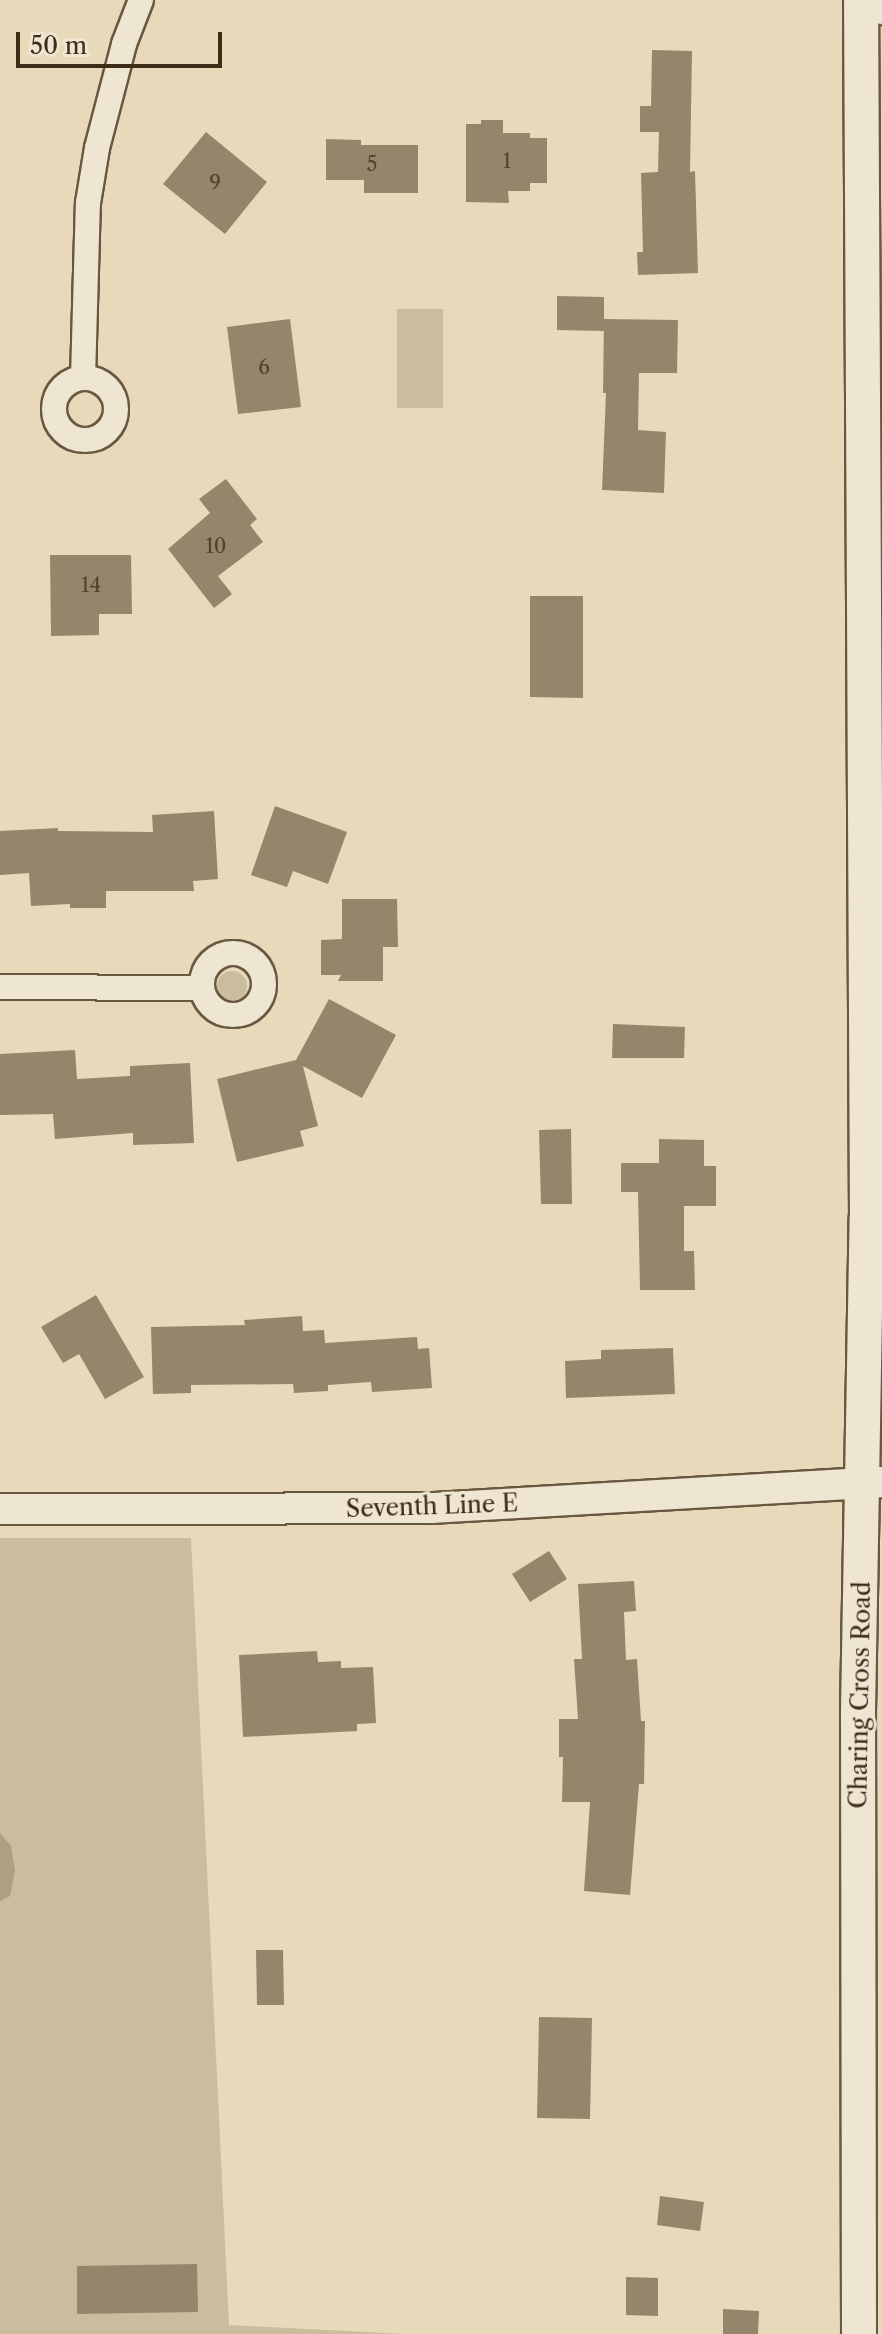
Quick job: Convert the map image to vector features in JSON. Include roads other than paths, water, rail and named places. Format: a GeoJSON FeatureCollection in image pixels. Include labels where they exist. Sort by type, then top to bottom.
{"type":"FeatureCollection","features":[{"type":"Feature","properties":{"kind":"main road","name":"Charing Cross Road"},"geometry":{"type":"LineString","coordinates":[[859,2334],[858,1712],[872,1483],[867,1202],[861,0]]}},
{"type":"Feature","properties":{"kind":"street"},"geometry":{"type":"LineString","coordinates":[[83,378],[84,262],[90,189],[97,148],[124,44],[141,0]]}},
{"type":"Feature","properties":{"kind":"street"},"geometry":{"type":"LineString","coordinates":[[861,0],[882,12]]}},
{"type":"Feature","properties":{"kind":"street"},"geometry":{"type":"LineString","coordinates":[[0,987],[202,988]]}},
{"type":"Feature","properties":{"kind":"street","name":"Seventh Line E"},"geometry":{"type":"LineString","coordinates":[[0,1509],[432,1508],[872,1483]]}}]}
